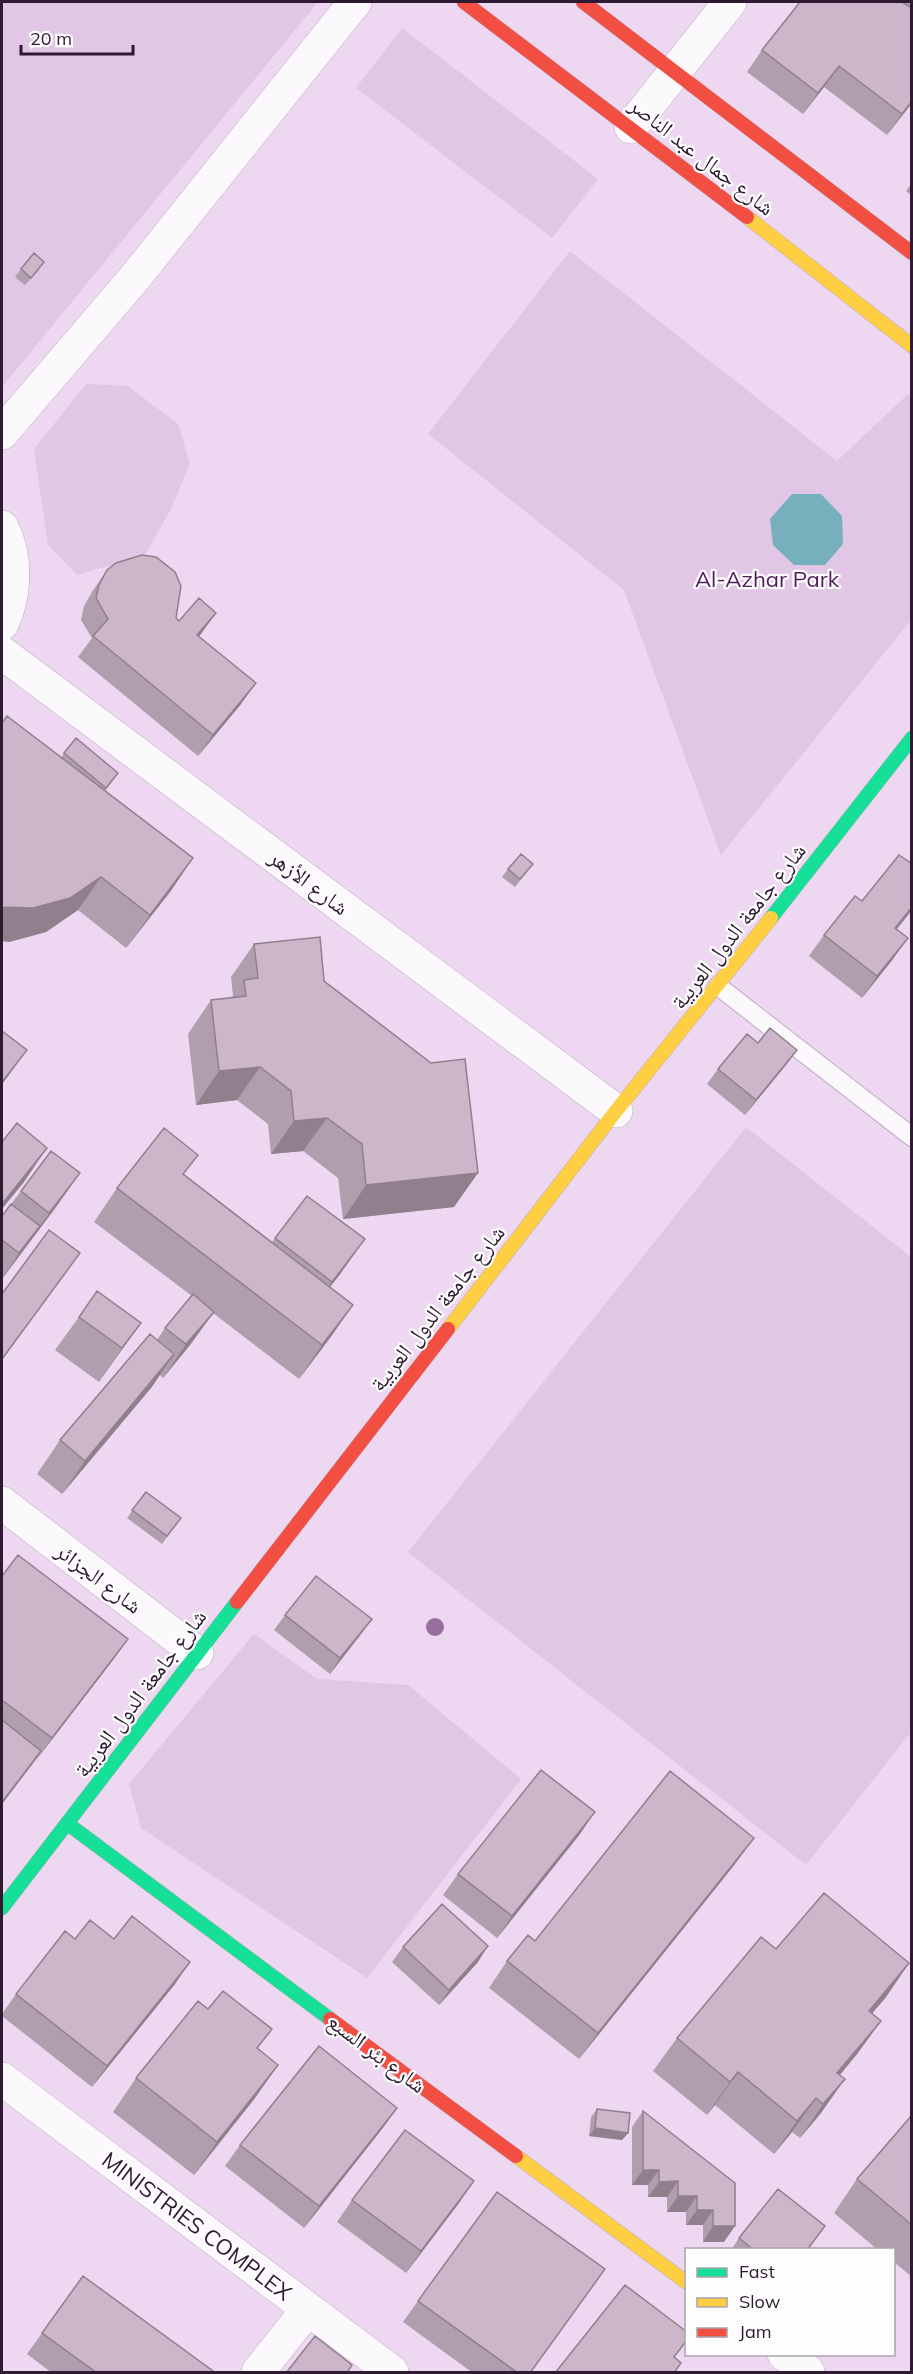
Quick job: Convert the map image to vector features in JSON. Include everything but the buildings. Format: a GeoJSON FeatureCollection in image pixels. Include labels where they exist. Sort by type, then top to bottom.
{"type":"FeatureCollection","features":[{"type":"Feature","properties":{"kind":"main road","name":"شارع جمال عبد الناصر"},"geometry":{"type":"LineString","coordinates":[[464,2],[631,127],[912,346]]}},
{"type":"Feature","properties":{"kind":"main road"},"geometry":{"type":"LineString","coordinates":[[583,2],[912,253]]}},
{"type":"Feature","properties":{"kind":"main road","name":"شارع جامعة الدول العربية"},"geometry":{"type":"LineString","coordinates":[[2,1908],[616,1111],[718,986],[912,738]]}},
{"type":"Feature","properties":{"kind":"main road","name":"شارع بئر السبع"},"geometry":{"type":"LineString","coordinates":[[68,1824],[685,2281]]}},
{"type":"Feature","properties":{"kind":"street"},"geometry":{"type":"LineString","coordinates":[[2,433],[137,275],[356,2]]}},
{"type":"Feature","properties":{"kind":"street"},"geometry":{"type":"LineString","coordinates":[[631,127],[730,2]]}},
{"type":"Feature","properties":{"kind":"street"},"geometry":{"type":"LineString","coordinates":[[2,527],[7,537],[14,574],[8,612],[2,624]]}},
{"type":"Feature","properties":{"kind":"street","name":"شارع الأزهر"},"geometry":{"type":"LineString","coordinates":[[2,653],[616,1111]]}},
{"type":"Feature","properties":{"kind":"street","name":"شارع الجزائر"},"geometry":{"type":"LineString","coordinates":[[2,1503],[197,1653]]}},
{"type":"Feature","properties":{"kind":"street","name":"MINISTRIES COMPLEX"},"geometry":{"type":"LineString","coordinates":[[2,2079],[392,2373]]}},
{"type":"Feature","properties":{"kind":"street"},"geometry":{"type":"LineString","coordinates":[[258,2373],[308,2309]]}},
{"type":"Feature","properties":{"kind":"street"},"geometry":{"type":"LineString","coordinates":[[785,2356],[808,2373]]}},
{"type":"Feature","properties":{"kind":"lane"},"geometry":{"type":"LineString","coordinates":[[718,986],[912,1137]]}},
{"type":"Feature","properties":{"kind":"green space"},"geometry":{"type":"Polygon","coordinates":[[[2,2],[318,2],[2,387],[2,2]]]}},
{"type":"Feature","properties":{"kind":"green space"},"geometry":{"type":"Polygon","coordinates":[[[402,28],[598,179],[552,238],[356,88],[402,28]]]}},
{"type":"Feature","properties":{"kind":"green space","name":"Al-Azhar Park"},"geometry":{"type":"Polygon","coordinates":[[[570,251],[837,461],[908,394],[911,397],[911,620],[721,855],[624,590],[428,434],[570,251]]]}},
{"type":"Feature","properties":{"kind":"green space"},"geometry":{"type":"Polygon","coordinates":[[[86,384],[128,386],[178,424],[190,463],[171,509],[145,555],[77,575],[48,545],[34,449],[86,384]]]}},
{"type":"Feature","properties":{"kind":"green space"},"geometry":{"type":"Polygon","coordinates":[[[746,1127],[911,1257],[911,1732],[806,1865],[408,1552],[746,1127]]]}},
{"type":"Feature","properties":{"kind":"green space"},"geometry":{"type":"Polygon","coordinates":[[[254,1634],[317,1679],[408,1685],[521,1779],[367,1978],[141,1828],[129,1784],[254,1634]]]}},
{"type":"Feature","properties":{"kind":"shaded area"},"geometry":{"type":"Polygon","coordinates":[[[792,494],[821,494],[842,516],[843,544],[825,565],[794,565],[773,545],[770,519],[792,494]]]}},
{"type":"Feature","properties":{"kind":"traffic: fast"},"geometry":{"type":"LineString","coordinates":[[771,918],[912,738]]}},
{"type":"Feature","properties":{"kind":"traffic: fast"},"geometry":{"type":"LineString","coordinates":[[2,1908],[237,1602]]}},
{"type":"Feature","properties":{"kind":"traffic: fast"},"geometry":{"type":"LineString","coordinates":[[68,1824],[330,2019]]}},
{"type":"Feature","properties":{"kind":"traffic: slow"},"geometry":{"type":"LineString","coordinates":[[747,217],[912,346]]}},
{"type":"Feature","properties":{"kind":"traffic: slow"},"geometry":{"type":"LineString","coordinates":[[448,1329],[616,1111],[771,918]]}},
{"type":"Feature","properties":{"kind":"traffic: slow"},"geometry":{"type":"LineString","coordinates":[[516,2156],[685,2281]]}},
{"type":"Feature","properties":{"kind":"traffic: jam"},"geometry":{"type":"LineString","coordinates":[[464,2],[747,217]]}},
{"type":"Feature","properties":{"kind":"traffic: jam"},"geometry":{"type":"LineString","coordinates":[[583,2],[912,253]]}},
{"type":"Feature","properties":{"kind":"traffic: jam"},"geometry":{"type":"LineString","coordinates":[[237,1602],[448,1329]]}},
{"type":"Feature","properties":{"kind":"traffic: jam"},"geometry":{"type":"LineString","coordinates":[[330,2019],[516,2156]]}}]}
